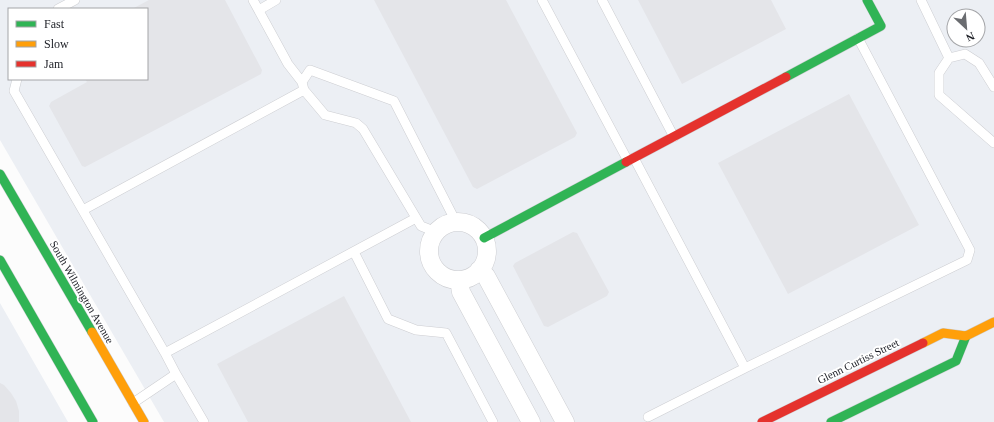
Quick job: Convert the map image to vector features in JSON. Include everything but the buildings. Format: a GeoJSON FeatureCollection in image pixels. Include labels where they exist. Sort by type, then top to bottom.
{"type":"FeatureCollection","features":[{"type":"Feature","properties":{"kind":"street"},"geometry":{"type":"LineString","coordinates":[[484,238],[881,26],[867,0]]}},
{"type":"Feature","properties":{"kind":"street","name":"South Wilmington Avenue"},"geometry":{"type":"LineString","coordinates":[[0,174],[144,422]]}},
{"type":"Feature","properties":{"kind":"street"},"geometry":{"type":"LineString","coordinates":[[456,222],[467,223],[477,229],[484,238],[487,249],[485,260],[479,270],[470,277],[459,280],[448,278],[438,273],[431,264],[429,252],[430,242],[436,232],[445,225],[456,222]]}},
{"type":"Feature","properties":{"kind":"street"},"geometry":{"type":"LineString","coordinates":[[0,260],[94,422]]}},
{"type":"Feature","properties":{"kind":"street"},"geometry":{"type":"LineString","coordinates":[[479,270],[486,276],[565,422]]}},
{"type":"Feature","properties":{"kind":"street"},"geometry":{"type":"LineString","coordinates":[[459,280],[461,292],[531,422]]}},
{"type":"Feature","properties":{"kind":"street"},"geometry":{"type":"LineString","coordinates":[[831,422],[956,361],[966,336],[994,323]]}},
{"type":"Feature","properties":{"kind":"street","name":"Glenn Curtiss Street"},"geometry":{"type":"LineString","coordinates":[[762,422],[943,333],[966,336]]}},
{"type":"Feature","properties":{"kind":"lane"},"geometry":{"type":"LineString","coordinates":[[60,8],[75,0]]}},
{"type":"Feature","properties":{"kind":"lane"},"geometry":{"type":"LineString","coordinates":[[253,0],[288,64],[325,115],[356,123],[364,129],[421,226],[436,232]]}},
{"type":"Feature","properties":{"kind":"lane"},"geometry":{"type":"LineString","coordinates":[[258,10],[276,0]]}},
{"type":"Feature","properties":{"kind":"lane"},"geometry":{"type":"LineString","coordinates":[[542,0],[745,368]]}},
{"type":"Feature","properties":{"kind":"lane"},"geometry":{"type":"LineString","coordinates":[[602,0],[674,137]]}},
{"type":"Feature","properties":{"kind":"lane"},"geometry":{"type":"LineString","coordinates":[[921,0],[949,58]]}},
{"type":"Feature","properties":{"kind":"lane"},"geometry":{"type":"LineString","coordinates":[[648,417],[967,260],[970,250],[858,38]]}},
{"type":"Feature","properties":{"kind":"lane"},"geometry":{"type":"LineString","coordinates":[[994,87],[979,63],[965,54],[949,58],[938,73],[939,95],[994,143]]}},
{"type":"Feature","properties":{"kind":"lane"},"geometry":{"type":"LineString","coordinates":[[83,210],[303,86],[310,70],[394,101],[456,222]]}},
{"type":"Feature","properties":{"kind":"lane"},"geometry":{"type":"LineString","coordinates":[[17,80],[14,91],[166,353],[176,374],[204,422]]}},
{"type":"Feature","properties":{"kind":"lane"},"geometry":{"type":"LineString","coordinates":[[166,353],[416,218]]}},
{"type":"Feature","properties":{"kind":"lane"},"geometry":{"type":"LineString","coordinates":[[354,252],[388,319],[416,330],[446,333],[492,422]]}},
{"type":"Feature","properties":{"kind":"lane"},"geometry":{"type":"LineString","coordinates":[[133,403],[176,374]]}},
{"type":"Feature","properties":{"kind":"shaded area"},"geometry":{"type":"Polygon","coordinates":[[[0,0],[994,0],[994,422],[164,422],[0,140],[0,0]]]}},
{"type":"Feature","properties":{"kind":"shaded area"},"geometry":{"type":"Polygon","coordinates":[[[0,303],[68,422],[0,422],[0,303]]]}},
{"type":"Feature","properties":{"kind":"traffic: fast"},"geometry":{"type":"LineString","coordinates":[[786,77],[881,26],[867,0]]}},
{"type":"Feature","properties":{"kind":"traffic: fast"},"geometry":{"type":"LineString","coordinates":[[484,238],[626,162]]}},
{"type":"Feature","properties":{"kind":"traffic: fast"},"geometry":{"type":"LineString","coordinates":[[0,174],[92,332]]}},
{"type":"Feature","properties":{"kind":"traffic: fast"},"geometry":{"type":"LineString","coordinates":[[0,260],[93,422]]}},
{"type":"Feature","properties":{"kind":"traffic: fast"},"geometry":{"type":"LineString","coordinates":[[831,422],[956,361],[966,336]]}},
{"type":"Feature","properties":{"kind":"traffic: slow"},"geometry":{"type":"LineString","coordinates":[[923,343],[943,333],[966,336],[994,322]]}},
{"type":"Feature","properties":{"kind":"traffic: slow"},"geometry":{"type":"LineString","coordinates":[[92,332],[144,422]]}},
{"type":"Feature","properties":{"kind":"traffic: jam"},"geometry":{"type":"LineString","coordinates":[[626,162],[786,77]]}},
{"type":"Feature","properties":{"kind":"traffic: jam"},"geometry":{"type":"LineString","coordinates":[[762,422],[923,343]]}}]}
